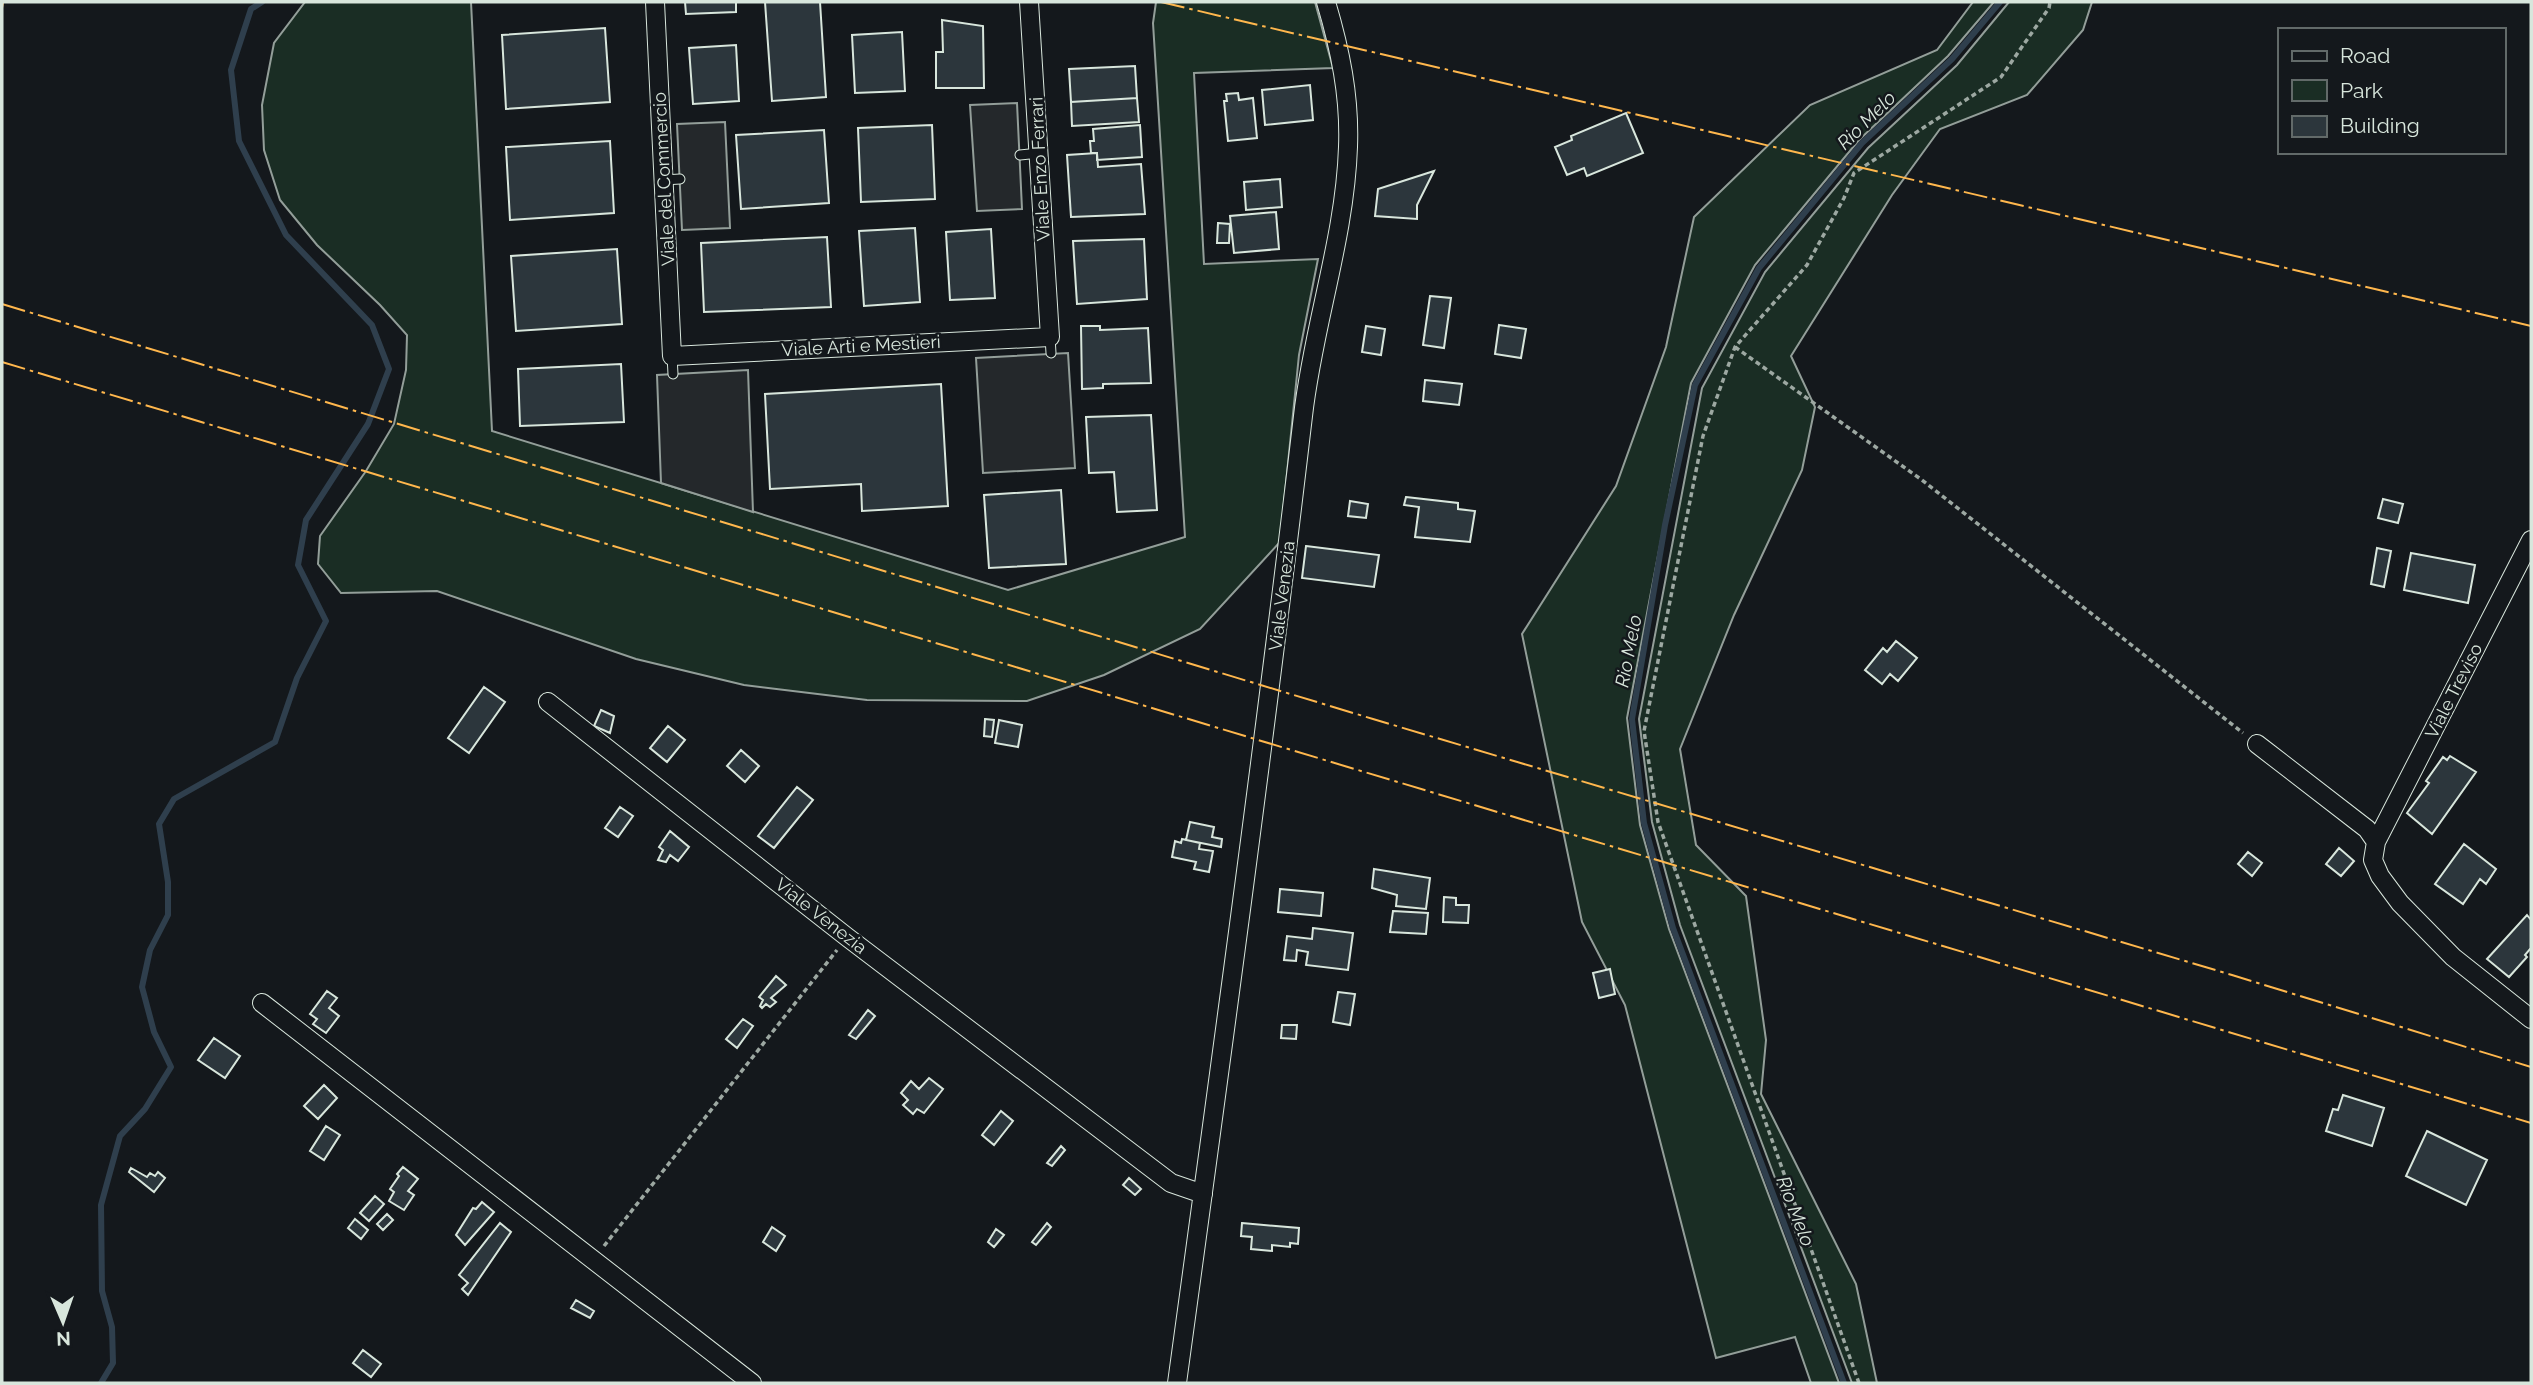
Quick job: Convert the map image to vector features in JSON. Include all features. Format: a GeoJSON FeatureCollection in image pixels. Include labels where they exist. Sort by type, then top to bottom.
{"type":"FeatureCollection","features":[{"type":"Feature","properties":{"kind":"street","name":"Viale del Commercio"},"geometry":{"type":"LineString","coordinates":[[655,2],[672,179],[673,365]]}},
{"type":"Feature","properties":{"kind":"street","name":"Viale Enzo Ferrari"},"geometry":{"type":"LineString","coordinates":[[1030,2],[1050,345]]}},
{"type":"Feature","properties":{"kind":"street","name":"Viale Venezia"},"geometry":{"type":"LineString","coordinates":[[1177,1383],[1272,682],[1307,384],[1343,206],[1348,145],[1346,90],[1340,49],[1326,2]]}},
{"type":"Feature","properties":{"kind":"street","name":"Viale Arti e Mestieri"},"geometry":{"type":"LineString","coordinates":[[673,365],[1050,345]]}},
{"type":"Feature","properties":{"kind":"street","name":"Viale Treviso"},"geometry":{"type":"LineString","coordinates":[[2376,842],[2531,540]]}},
{"type":"Feature","properties":{"kind":"street","name":"Viale Venezia"},"geometry":{"type":"LineString","coordinates":[[548,702],[847,937],[1171,1183],[1203,1194]]}},
{"type":"Feature","properties":{"kind":"street"},"geometry":{"type":"LineString","coordinates":[[2257,744],[2367,830],[2376,842],[2373,860],[2380,876],[2408,911],[2453,957],[2531,1019]]}},
{"type":"Feature","properties":{"kind":"street"},"geometry":{"type":"LineString","coordinates":[[262,1003],[752,1383]]}},
{"type":"Feature","properties":{"kind":"lane"},"geometry":{"type":"LineString","coordinates":[[1020,155],[1039,153]]}},
{"type":"Feature","properties":{"kind":"path"},"geometry":{"type":"LineString","coordinates":[[1859,1383],[1658,822],[1644,731],[1703,436],[1735,347],[1807,265],[1844,198],[1854,173],[2001,77],[2049,8],[2050,2]]}},
{"type":"Feature","properties":{"kind":"path"},"geometry":{"type":"LineString","coordinates":[[1735,347],[1922,480],[2257,744]]}},
{"type":"Feature","properties":{"kind":"path"},"geometry":{"type":"LineString","coordinates":[[593,1261],[847,937]]}},
{"type":"Feature","properties":{"kind":"green space"},"geometry":{"type":"Polygon","coordinates":[[[305,2],[471,2],[492,431],[1008,590],[1185,537],[1153,23],[1156,2],[1315,2],[1333,68],[1194,73],[1204,264],[1318,259],[1299,355],[1280,542],[1200,629],[1104,675],[1027,701],[867,700],[744,685],[636,659],[437,591],[341,593],[318,564],[320,536],[366,471],[394,424],[406,370],[407,335],[380,305],[317,245],[280,200],[264,150],[262,105],[274,43],[305,2]]]}},
{"type":"Feature","properties":{"kind":"green space"},"geometry":{"type":"Polygon","coordinates":[[[1973,2],[1994,2],[1948,56],[1859,140],[1755,265],[1691,383],[1627,718],[1640,825],[1669,929],[1839,1383],[1811,1383],[1795,1337],[1716,1358],[1625,1005],[1582,922],[1522,634],[1616,486],[1666,347],[1694,217],[1810,105],[1937,50],[1973,2]]]}},
{"type":"Feature","properties":{"kind":"green space"},"geometry":{"type":"Polygon","coordinates":[[[2009,2],[2092,2],[2083,30],[2027,95],[1940,129],[1892,195],[1791,356],[1815,407],[1802,470],[1734,615],[1680,749],[1696,845],[1746,896],[1766,1040],[1761,1094],[1856,1284],[1877,1383],[1852,1383],[1680,925],[1652,822],[1639,719],[1702,388],[1765,272],[1868,148],[1957,65],[2009,2]]]}},
{"type":"Feature","properties":{"kind":"shaded area"},"geometry":{"type":"Polygon","coordinates":[[[1017,103],[1022,209],[977,211],[970,105],[1017,103]]]}},
{"type":"Feature","properties":{"kind":"shaded area"},"geometry":{"type":"Polygon","coordinates":[[[725,122],[730,228],[682,230],[677,124],[725,122]]]}},
{"type":"Feature","properties":{"kind":"shaded area"},"geometry":{"type":"Polygon","coordinates":[[[1068,353],[1075,468],[983,473],[976,358],[1068,353]]]}},
{"type":"Feature","properties":{"kind":"shaded area"},"geometry":{"type":"Polygon","coordinates":[[[748,370],[753,512],[661,483],[657,375],[748,370]]]}},
{"type":"Feature","properties":{"kind":"building"},"geometry":{"type":"Polygon","coordinates":[[[685,2],[736,2],[736,12],[686,14],[685,2]]]}},
{"type":"Feature","properties":{"kind":"building"},"geometry":{"type":"Polygon","coordinates":[[[765,2],[820,2],[826,97],[772,101],[765,2]]]}},
{"type":"Feature","properties":{"kind":"building"},"geometry":{"type":"Polygon","coordinates":[[[942,20],[983,26],[984,88],[936,88],[936,52],[943,52],[942,20]]]}},
{"type":"Feature","properties":{"kind":"building"},"geometry":{"type":"Polygon","coordinates":[[[605,28],[610,102],[506,109],[502,35],[605,28]]]}},
{"type":"Feature","properties":{"kind":"building"},"geometry":{"type":"Polygon","coordinates":[[[902,32],[905,91],[855,93],[852,35],[902,32]]]}},
{"type":"Feature","properties":{"kind":"building"},"geometry":{"type":"Polygon","coordinates":[[[736,45],[739,101],[693,104],[689,48],[736,45]]]}},
{"type":"Feature","properties":{"kind":"building"},"geometry":{"type":"Polygon","coordinates":[[[1135,66],[1137,98],[1071,102],[1069,69],[1135,66]]]}},
{"type":"Feature","properties":{"kind":"building"},"geometry":{"type":"Polygon","coordinates":[[[1310,85],[1313,120],[1265,125],[1262,90],[1310,85]]]}},
{"type":"Feature","properties":{"kind":"building"},"geometry":{"type":"Polygon","coordinates":[[[1238,93],[1239,100],[1253,98],[1257,138],[1228,141],[1224,101],[1227,101],[1226,94],[1238,93]]]}},
{"type":"Feature","properties":{"kind":"building"},"geometry":{"type":"Polygon","coordinates":[[[1137,98],[1139,122],[1072,126],[1071,102],[1137,98]]]}},
{"type":"Feature","properties":{"kind":"building"},"geometry":{"type":"Polygon","coordinates":[[[1626,113],[1643,153],[1587,176],[1584,168],[1567,175],[1555,147],[1572,140],[1571,136],[1626,113]]]}},
{"type":"Feature","properties":{"kind":"building"},"geometry":{"type":"Polygon","coordinates":[[[932,125],[935,199],[861,202],[858,128],[932,125]]]}},
{"type":"Feature","properties":{"kind":"building"},"geometry":{"type":"Polygon","coordinates":[[[1140,125],[1142,157],[1097,160],[1097,153],[1091,153],[1093,129],[1140,125]]]}},
{"type":"Feature","properties":{"kind":"building"},"geometry":{"type":"Polygon","coordinates":[[[824,130],[829,203],[741,209],[736,135],[824,130]]]}},
{"type":"Feature","properties":{"kind":"building"},"geometry":{"type":"Polygon","coordinates":[[[610,141],[614,213],[510,220],[506,147],[610,141]]]}},
{"type":"Feature","properties":{"kind":"building"},"geometry":{"type":"Polygon","coordinates":[[[1097,153],[1098,167],[1141,164],[1145,214],[1071,217],[1067,155],[1097,153]]]}},
{"type":"Feature","properties":{"kind":"building"},"geometry":{"type":"Polygon","coordinates":[[[1434,171],[1417,205],[1417,219],[1375,216],[1378,189],[1434,171]]]}},
{"type":"Feature","properties":{"kind":"building"},"geometry":{"type":"Polygon","coordinates":[[[1280,179],[1282,207],[1246,210],[1244,182],[1280,179]]]}},
{"type":"Feature","properties":{"kind":"building"},"geometry":{"type":"Polygon","coordinates":[[[1276,212],[1279,249],[1234,253],[1230,216],[1276,212]]]}},
{"type":"Feature","properties":{"kind":"building"},"geometry":{"type":"Polygon","coordinates":[[[1218,223],[1230,224],[1229,243],[1217,243],[1218,223]]]}},
{"type":"Feature","properties":{"kind":"building"},"geometry":{"type":"Polygon","coordinates":[[[915,228],[920,302],[864,306],[859,231],[915,228]]]}},
{"type":"Feature","properties":{"kind":"building"},"geometry":{"type":"Polygon","coordinates":[[[991,229],[995,298],[950,300],[946,232],[991,229]]]}},
{"type":"Feature","properties":{"kind":"building"},"geometry":{"type":"Polygon","coordinates":[[[827,237],[831,307],[704,312],[701,243],[827,237]]]}},
{"type":"Feature","properties":{"kind":"building"},"geometry":{"type":"Polygon","coordinates":[[[1144,239],[1147,299],[1077,304],[1073,241],[1144,239]]]}},
{"type":"Feature","properties":{"kind":"building"},"geometry":{"type":"Polygon","coordinates":[[[617,249],[622,324],[516,331],[511,256],[617,249]]]}},
{"type":"Feature","properties":{"kind":"building"},"geometry":{"type":"Polygon","coordinates":[[[1430,296],[1451,298],[1444,348],[1423,345],[1430,296]]]}},
{"type":"Feature","properties":{"kind":"building"},"geometry":{"type":"Polygon","coordinates":[[[1499,325],[1526,329],[1521,358],[1495,354],[1499,325]]]}},
{"type":"Feature","properties":{"kind":"building"},"geometry":{"type":"Polygon","coordinates":[[[1081,326],[1100,326],[1100,330],[1148,328],[1151,383],[1103,384],[1103,388],[1082,389],[1081,326]]]}},
{"type":"Feature","properties":{"kind":"building"},"geometry":{"type":"Polygon","coordinates":[[[1366,326],[1385,329],[1381,355],[1362,352],[1366,326]]]}},
{"type":"Feature","properties":{"kind":"building"},"geometry":{"type":"Polygon","coordinates":[[[621,364],[624,422],[520,426],[518,369],[621,364]]]}},
{"type":"Feature","properties":{"kind":"building"},"geometry":{"type":"Polygon","coordinates":[[[1425,380],[1462,384],[1459,405],[1423,401],[1425,380]]]}},
{"type":"Feature","properties":{"kind":"building"},"geometry":{"type":"Polygon","coordinates":[[[941,384],[948,506],[862,511],[861,484],[770,489],[765,394],[941,384]]]}},
{"type":"Feature","properties":{"kind":"building"},"geometry":{"type":"Polygon","coordinates":[[[1151,415],[1157,510],[1117,512],[1114,472],[1089,473],[1086,417],[1151,415]]]}},
{"type":"Feature","properties":{"kind":"building"},"geometry":{"type":"Polygon","coordinates":[[[1061,490],[1066,564],[989,568],[984,495],[1061,490]]]}},
{"type":"Feature","properties":{"kind":"building"},"geometry":{"type":"Polygon","coordinates":[[[1406,497],[1458,503],[1458,509],[1475,511],[1470,542],[1415,537],[1419,507],[1404,505],[1406,497]]]}},
{"type":"Feature","properties":{"kind":"building"},"geometry":{"type":"Polygon","coordinates":[[[2383,499],[2403,504],[2398,523],[2378,518],[2383,499]]]}},
{"type":"Feature","properties":{"kind":"building"},"geometry":{"type":"Polygon","coordinates":[[[1350,501],[1368,504],[1366,518],[1348,516],[1350,501]]]}},
{"type":"Feature","properties":{"kind":"building"},"geometry":{"type":"Polygon","coordinates":[[[1306,546],[1379,555],[1374,587],[1302,578],[1306,546]]]}},
{"type":"Feature","properties":{"kind":"building"},"geometry":{"type":"Polygon","coordinates":[[[2377,548],[2391,551],[2384,587],[2371,584],[2377,548]]]}},
{"type":"Feature","properties":{"kind":"building"},"geometry":{"type":"Polygon","coordinates":[[[2411,553],[2475,565],[2468,603],[2404,590],[2411,553]]]}},
{"type":"Feature","properties":{"kind":"building"},"geometry":{"type":"Polygon","coordinates":[[[1896,641],[1917,658],[1898,681],[1890,674],[1882,684],[1865,670],[1883,648],[1887,652],[1896,641]]]}},
{"type":"Feature","properties":{"kind":"building"},"geometry":{"type":"Polygon","coordinates":[[[484,687],[505,702],[469,753],[448,738],[484,687]]]}},
{"type":"Feature","properties":{"kind":"building"},"geometry":{"type":"Polygon","coordinates":[[[601,710],[614,716],[610,733],[594,726],[601,710]]]}},
{"type":"Feature","properties":{"kind":"building"},"geometry":{"type":"Polygon","coordinates":[[[985,719],[994,720],[992,737],[984,736],[985,719]]]}},
{"type":"Feature","properties":{"kind":"building"},"geometry":{"type":"Polygon","coordinates":[[[999,720],[1022,725],[1018,747],[995,743],[999,720]]]}},
{"type":"Feature","properties":{"kind":"building"},"geometry":{"type":"Polygon","coordinates":[[[668,726],[685,740],[667,762],[650,748],[668,726]]]}},
{"type":"Feature","properties":{"kind":"building"},"geometry":{"type":"Polygon","coordinates":[[[741,750],[759,766],[745,782],[727,766],[741,750]]]}},
{"type":"Feature","properties":{"kind":"building"},"geometry":{"type":"Polygon","coordinates":[[[2450,756],[2476,772],[2432,834],[2407,813],[2429,783],[2426,781],[2443,757],[2447,760],[2450,756]]]}},
{"type":"Feature","properties":{"kind":"building"},"geometry":{"type":"Polygon","coordinates":[[[797,787],[813,800],[774,848],[758,836],[797,787]]]}},
{"type":"Feature","properties":{"kind":"building"},"geometry":{"type":"Polygon","coordinates":[[[620,807],[633,816],[618,837],[605,828],[620,807]]]}},
{"type":"Feature","properties":{"kind":"building"},"geometry":{"type":"Polygon","coordinates":[[[1190,822],[1214,827],[1212,837],[1222,839],[1221,847],[1186,840],[1190,822]]]}},
{"type":"Feature","properties":{"kind":"building"},"geometry":{"type":"Polygon","coordinates":[[[670,831],[689,847],[678,861],[670,855],[666,862],[658,860],[663,850],[659,847],[670,831]]]}},
{"type":"Feature","properties":{"kind":"building"},"geometry":{"type":"Polygon","coordinates":[[[1182,839],[1200,843],[1199,849],[1213,851],[1209,872],[1194,869],[1196,862],[1172,857],[1175,841],[1181,843],[1182,839]]]}},
{"type":"Feature","properties":{"kind":"building"},"geometry":{"type":"Polygon","coordinates":[[[2464,844],[2496,869],[2486,884],[2480,879],[2463,904],[2435,884],[2464,844]]]}},
{"type":"Feature","properties":{"kind":"building"},"geometry":{"type":"Polygon","coordinates":[[[2339,848],[2354,861],[2341,876],[2326,864],[2339,848]]]}},
{"type":"Feature","properties":{"kind":"building"},"geometry":{"type":"Polygon","coordinates":[[[2248,852],[2262,863],[2252,876],[2238,864],[2248,852]]]}},
{"type":"Feature","properties":{"kind":"building"},"geometry":{"type":"Polygon","coordinates":[[[1374,869],[1430,878],[1426,909],[1396,906],[1397,895],[1372,888],[1374,869]]]}},
{"type":"Feature","properties":{"kind":"building"},"geometry":{"type":"Polygon","coordinates":[[[1280,889],[1323,893],[1321,916],[1278,912],[1280,889]]]}},
{"type":"Feature","properties":{"kind":"building"},"geometry":{"type":"Polygon","coordinates":[[[1444,897],[1456,898],[1456,905],[1469,905],[1468,923],[1443,922],[1444,897]]]}},
{"type":"Feature","properties":{"kind":"building"},"geometry":{"type":"Polygon","coordinates":[[[1393,911],[1428,913],[1426,934],[1390,932],[1393,911]]]}},
{"type":"Feature","properties":{"kind":"building"},"geometry":{"type":"Polygon","coordinates":[[[2527,915],[2531,920],[2531,948],[2525,955],[2527,957],[2509,977],[2487,959],[2527,915]]]}},
{"type":"Feature","properties":{"kind":"building"},"geometry":{"type":"Polygon","coordinates":[[[1313,928],[1353,933],[1348,970],[1306,965],[1308,952],[1297,950],[1296,961],[1284,960],[1287,936],[1312,939],[1313,928]]]}},
{"type":"Feature","properties":{"kind":"building"},"geometry":{"type":"Polygon","coordinates":[[[1610,969],[1615,994],[1599,998],[1593,973],[1610,969]]]}},
{"type":"Feature","properties":{"kind":"building"},"geometry":{"type":"Polygon","coordinates":[[[776,976],[786,985],[771,998],[776,1002],[770,1007],[766,1004],[762,1008],[760,1006],[763,1000],[759,997],[776,976]]]}},
{"type":"Feature","properties":{"kind":"building"},"geometry":{"type":"Polygon","coordinates":[[[327,991],[337,998],[329,1008],[339,1016],[326,1033],[313,1024],[317,1019],[310,1014],[327,991]]]}},
{"type":"Feature","properties":{"kind":"building"},"geometry":{"type":"Polygon","coordinates":[[[1338,992],[1355,994],[1350,1025],[1333,1022],[1338,992]]]}},
{"type":"Feature","properties":{"kind":"building"},"geometry":{"type":"Polygon","coordinates":[[[868,1010],[875,1016],[856,1039],[849,1035],[868,1010]]]}},
{"type":"Feature","properties":{"kind":"building"},"geometry":{"type":"Polygon","coordinates":[[[743,1019],[753,1026],[737,1048],[726,1039],[743,1019]]]}},
{"type":"Feature","properties":{"kind":"building"},"geometry":{"type":"Polygon","coordinates":[[[1282,1025],[1297,1025],[1296,1039],[1281,1038],[1282,1025]]]}},
{"type":"Feature","properties":{"kind":"building"},"geometry":{"type":"Polygon","coordinates":[[[214,1038],[240,1056],[225,1078],[198,1060],[214,1038]]]}},
{"type":"Feature","properties":{"kind":"building"},"geometry":{"type":"Polygon","coordinates":[[[929,1078],[943,1089],[924,1113],[917,1109],[913,1114],[903,1105],[908,1100],[901,1093],[911,1081],[919,1089],[929,1078]]]}},
{"type":"Feature","properties":{"kind":"building"},"geometry":{"type":"Polygon","coordinates":[[[324,1085],[337,1098],[318,1119],[304,1106],[324,1085]]]}},
{"type":"Feature","properties":{"kind":"building"},"geometry":{"type":"Polygon","coordinates":[[[2343,1095],[2384,1108],[2372,1146],[2326,1131],[2333,1109],[2338,1110],[2343,1095]]]}},
{"type":"Feature","properties":{"kind":"building"},"geometry":{"type":"Polygon","coordinates":[[[1001,1111],[1013,1121],[994,1145],[982,1135],[1001,1111]]]}},
{"type":"Feature","properties":{"kind":"building"},"geometry":{"type":"Polygon","coordinates":[[[326,1126],[340,1135],[324,1160],[310,1151],[326,1126]]]}},
{"type":"Feature","properties":{"kind":"building"},"geometry":{"type":"Polygon","coordinates":[[[2427,1131],[2487,1160],[2466,1205],[2406,1176],[2427,1131]]]}},
{"type":"Feature","properties":{"kind":"building"},"geometry":{"type":"Polygon","coordinates":[[[1061,1146],[1065,1150],[1052,1166],[1047,1163],[1061,1146]]]}},
{"type":"Feature","properties":{"kind":"building"},"geometry":{"type":"Polygon","coordinates":[[[403,1167],[418,1179],[408,1191],[414,1195],[404,1210],[389,1201],[394,1192],[390,1189],[403,1167]]]}},
{"type":"Feature","properties":{"kind":"building"},"geometry":{"type":"Polygon","coordinates":[[[131,1168],[147,1177],[150,1173],[155,1176],[158,1172],[165,1178],[154,1192],[129,1172],[131,1168]]]}},
{"type":"Feature","properties":{"kind":"building"},"geometry":{"type":"Polygon","coordinates":[[[1129,1178],[1141,1189],[1135,1195],[1123,1185],[1129,1178]]]}},
{"type":"Feature","properties":{"kind":"building"},"geometry":{"type":"Polygon","coordinates":[[[375,1196],[384,1204],[369,1221],[360,1213],[375,1196]]]}},
{"type":"Feature","properties":{"kind":"building"},"geometry":{"type":"Polygon","coordinates":[[[482,1202],[494,1212],[465,1245],[456,1235],[473,1208],[476,1209],[482,1202]]]}},
{"type":"Feature","properties":{"kind":"building"},"geometry":{"type":"Polygon","coordinates":[[[387,1214],[393,1220],[383,1230],[377,1224],[387,1214]]]}},
{"type":"Feature","properties":{"kind":"building"},"geometry":{"type":"Polygon","coordinates":[[[355,1219],[368,1230],[361,1239],[348,1228],[355,1219]]]}},
{"type":"Feature","properties":{"kind":"building"},"geometry":{"type":"Polygon","coordinates":[[[500,1223],[511,1232],[468,1295],[462,1289],[468,1283],[459,1275],[500,1223]]]}},
{"type":"Feature","properties":{"kind":"building"},"geometry":{"type":"Polygon","coordinates":[[[1047,1223],[1051,1227],[1036,1245],[1032,1242],[1047,1223]]]}},
{"type":"Feature","properties":{"kind":"building"},"geometry":{"type":"Polygon","coordinates":[[[1242,1223],[1299,1228],[1298,1244],[1290,1243],[1290,1247],[1272,1245],[1272,1251],[1251,1249],[1252,1237],[1241,1236],[1242,1223]]]}},
{"type":"Feature","properties":{"kind":"building"},"geometry":{"type":"Polygon","coordinates":[[[772,1227],[785,1236],[776,1251],[763,1242],[772,1227]]]}},
{"type":"Feature","properties":{"kind":"building"},"geometry":{"type":"Polygon","coordinates":[[[996,1229],[1004,1235],[994,1247],[988,1242],[996,1229]]]}},
{"type":"Feature","properties":{"kind":"building"},"geometry":{"type":"Polygon","coordinates":[[[576,1300],[594,1311],[590,1318],[571,1308],[576,1300]]]}},
{"type":"Feature","properties":{"kind":"building"},"geometry":{"type":"Polygon","coordinates":[[[363,1350],[381,1364],[371,1377],[353,1363],[363,1350]]]}},
{"type":"Feature","properties":{"kind":"waterway"},"geometry":{"type":"LineString","coordinates":[[101,1383],[113,1363],[112,1327],[102,1291],[101,1205],[120,1136],[145,1109],[171,1067],[154,1032],[142,987],[150,950],[168,915],[168,882],[159,824],[174,799],[275,742],[297,678],[326,621],[298,565],[306,520],[368,424],[389,369],[372,325],[286,235],[239,141],[231,70],[251,9],[262,2]]}},
{"type":"Feature","properties":{"kind":"waterway","name":"Rio Melo"},"geometry":{"type":"LineString","coordinates":[[1844,1383],[1673,928],[1644,823],[1632,719],[1665,525],[1695,385],[1759,268],[1862,143],[1952,59],[2000,2]]}},
{"type":"Feature","properties":{"kind":"power"},"geometry":{"type":"LineString","coordinates":[[2,8],[3,2]]}},
{"type":"Feature","properties":{"kind":"power"},"geometry":{"type":"LineString","coordinates":[[1161,2],[2531,326]]}},
{"type":"Feature","properties":{"kind":"power"},"geometry":{"type":"LineString","coordinates":[[2,304],[2531,1067]]}},
{"type":"Feature","properties":{"kind":"power"},"geometry":{"type":"LineString","coordinates":[[2,362],[2531,1123]]}}]}
